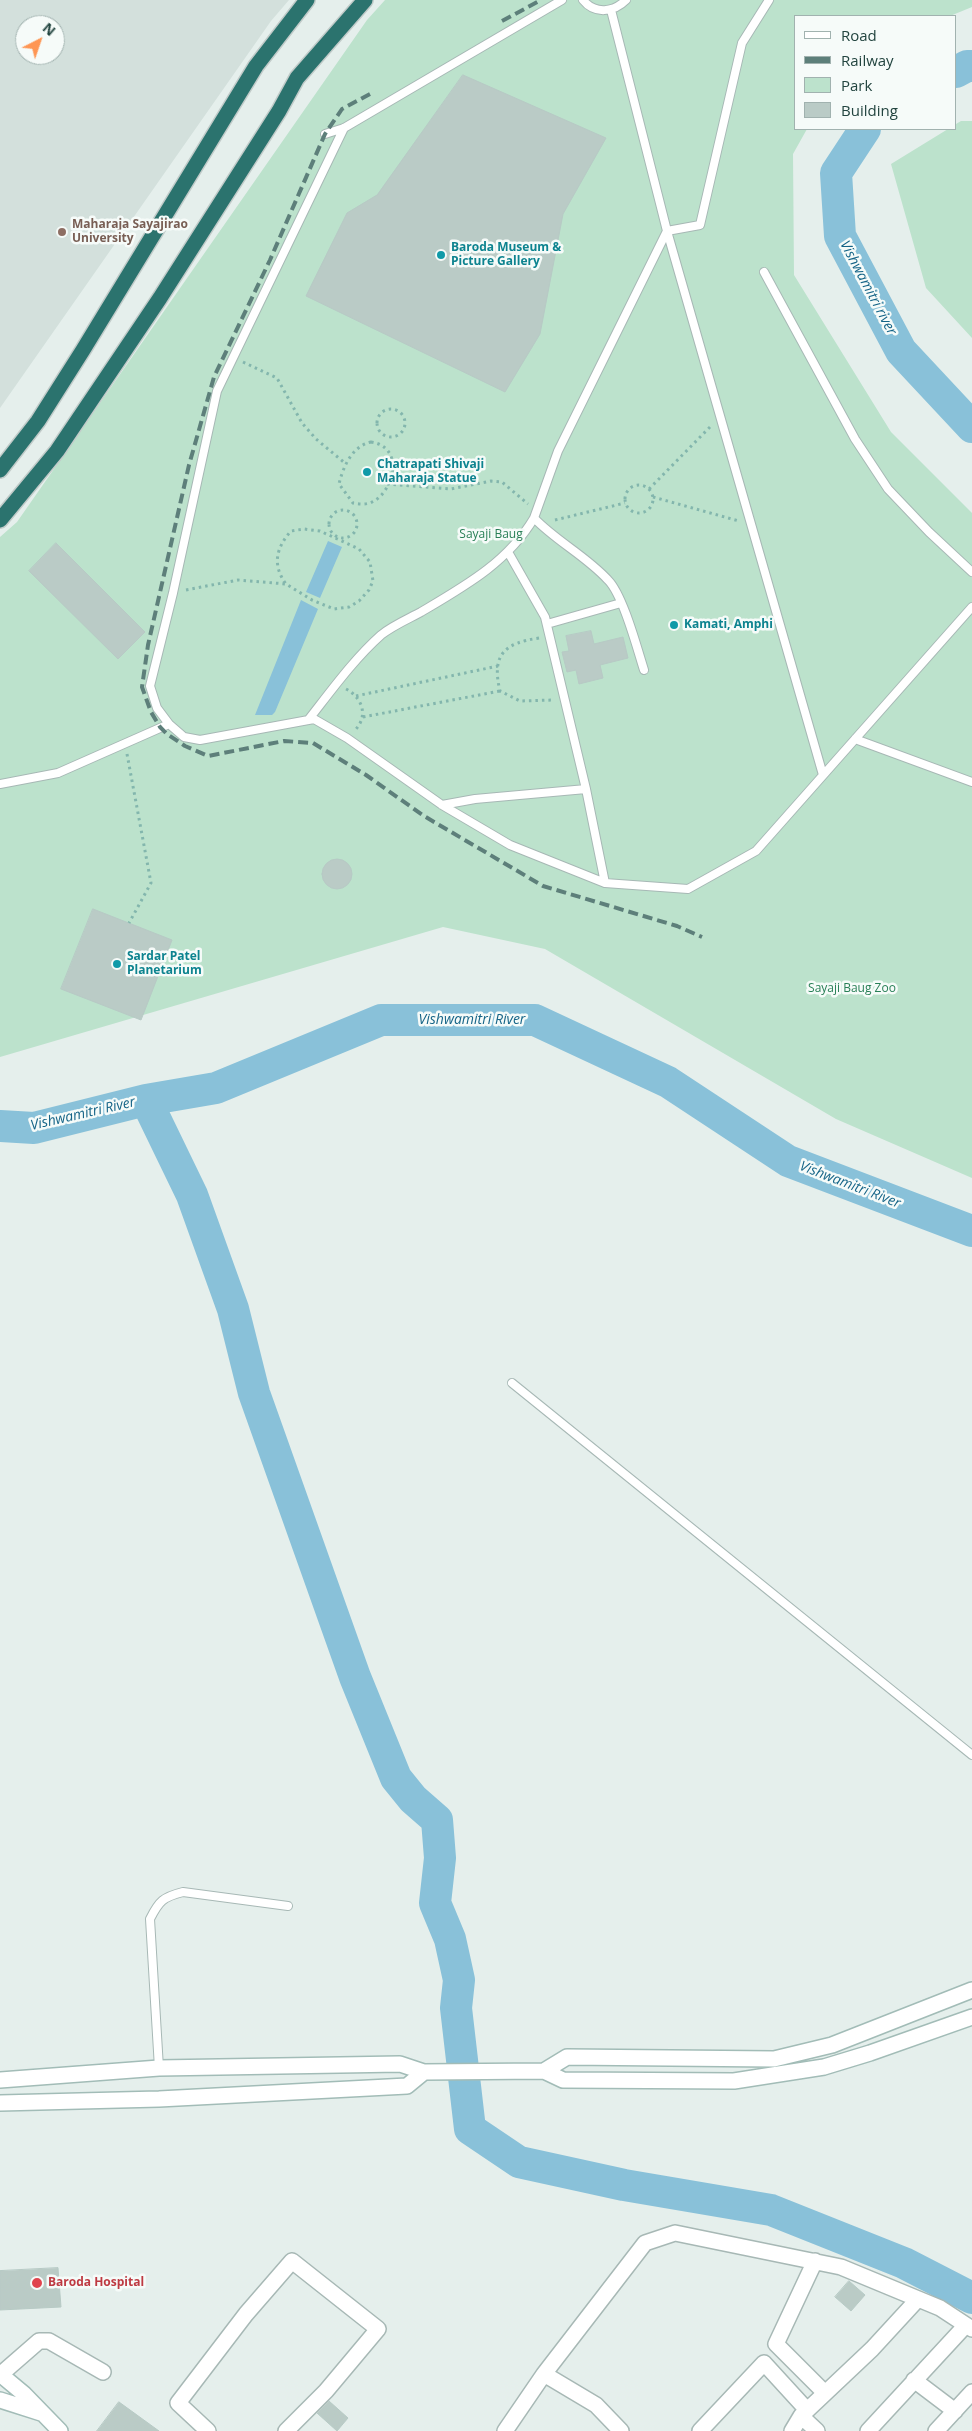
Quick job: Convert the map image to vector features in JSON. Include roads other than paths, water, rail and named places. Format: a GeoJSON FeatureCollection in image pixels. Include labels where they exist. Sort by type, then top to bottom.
{"type":"FeatureCollection","features":[{"type":"Feature","properties":{"kind":"highway"},"geometry":{"type":"LineString","coordinates":[[0,470],[38,421],[84,350],[256,66],[307,0]]}},
{"type":"Feature","properties":{"kind":"highway"},"geometry":{"type":"LineString","coordinates":[[0,520],[68,435],[160,298],[279,111],[297,78],[365,0]]}},
{"type":"Feature","properties":{"kind":"street"},"geometry":{"type":"LineString","coordinates":[[544,2071],[568,2057],[774,2059],[832,2045],[972,1990]]}},
{"type":"Feature","properties":{"kind":"street"},"geometry":{"type":"LineString","coordinates":[[935,2004],[940,2028]]}},
{"type":"Feature","properties":{"kind":"street"},"geometry":{"type":"LineString","coordinates":[[0,2080],[158,2068],[400,2064],[424,2072],[544,2071],[563,2080],[734,2081],[824,2067],[870,2054],[972,2017]]}},
{"type":"Feature","properties":{"kind":"street"},"geometry":{"type":"LineString","coordinates":[[0,2103],[159,2099],[407,2086],[424,2072]]}},
{"type":"Feature","properties":{"kind":"street"},"geometry":{"type":"LineString","coordinates":[[505,2431],[544,2374],[645,2243],[675,2233],[841,2267],[940,2308],[969,2327],[914,2380],[868,2431]]}},
{"type":"Feature","properties":{"kind":"street"},"geometry":{"type":"LineString","coordinates":[[208,2431],[178,2402],[246,2314],[292,2261],[378,2329],[326,2391],[286,2431]]}},
{"type":"Feature","properties":{"kind":"street"},"geometry":{"type":"LineString","coordinates":[[815,2261],[776,2344],[825,2393]]}},
{"type":"Feature","properties":{"kind":"street"},"geometry":{"type":"LineString","coordinates":[[792,2431],[804,2413],[872,2349],[918,2299]]}},
{"type":"Feature","properties":{"kind":"street"},"geometry":{"type":"LineString","coordinates":[[60,2431],[24,2394],[0,2374],[39,2341],[49,2341],[103,2372]]}},
{"type":"Feature","properties":{"kind":"street"},"geometry":{"type":"LineString","coordinates":[[700,2431],[764,2363],[817,2431]]}},
{"type":"Feature","properties":{"kind":"street"},"geometry":{"type":"LineString","coordinates":[[544,2374],[596,2405],[621,2431]]}},
{"type":"Feature","properties":{"kind":"street"},"geometry":{"type":"LineString","coordinates":[[914,2380],[955,2411]]}},
{"type":"Feature","properties":{"kind":"street"},"geometry":{"type":"LineString","coordinates":[[936,2431],[972,2392]]}},
{"type":"Feature","properties":{"kind":"street"},"geometry":{"type":"LineString","coordinates":[[0,2400],[45,2415]]}},
{"type":"Feature","properties":{"kind":"lane"},"geometry":{"type":"LineString","coordinates":[[325,134],[344,128],[562,0]]}},
{"type":"Feature","properties":{"kind":"lane"},"geometry":{"type":"LineString","coordinates":[[583,0],[593,8],[611,10],[626,0]]}},
{"type":"Feature","properties":{"kind":"lane"},"geometry":{"type":"LineString","coordinates":[[667,231],[700,225],[742,43],[769,0]]}},
{"type":"Feature","properties":{"kind":"lane"},"geometry":{"type":"LineString","coordinates":[[611,10],[667,231],[823,775]]}},
{"type":"Feature","properties":{"kind":"lane"},"geometry":{"type":"LineString","coordinates":[[344,128],[216,391],[173,593],[150,686],[157,708],[168,724],[184,737],[200,740],[314,719],[348,738],[442,805],[510,845],[605,883],[688,889],[756,851],[972,606]]}},
{"type":"Feature","properties":{"kind":"lane"},"geometry":{"type":"LineString","coordinates":[[308,719],[336,684],[382,634],[471,583],[508,552],[523,536],[535,514],[558,451],[667,231]]}},
{"type":"Feature","properties":{"kind":"lane"},"geometry":{"type":"LineString","coordinates":[[764,272],[855,439],[888,489],[929,532],[972,572]]}},
{"type":"Feature","properties":{"kind":"lane"},"geometry":{"type":"LineString","coordinates":[[535,514],[540,524],[610,581],[621,603],[644,670]]}},
{"type":"Feature","properties":{"kind":"lane"},"geometry":{"type":"LineString","coordinates":[[508,552],[527,583],[547,624],[586,789],[605,883]]}},
{"type":"Feature","properties":{"kind":"lane"},"geometry":{"type":"LineString","coordinates":[[547,624],[621,603]]}},
{"type":"Feature","properties":{"kind":"lane"},"geometry":{"type":"LineString","coordinates":[[0,784],[58,773],[168,724]]}},
{"type":"Feature","properties":{"kind":"lane"},"geometry":{"type":"LineString","coordinates":[[855,739],[972,782]]}},
{"type":"Feature","properties":{"kind":"lane"},"geometry":{"type":"LineString","coordinates":[[442,805],[474,799],[586,789]]}},
{"type":"Feature","properties":{"kind":"lane"},"geometry":{"type":"LineString","coordinates":[[512,1383],[972,1755]]}},
{"type":"Feature","properties":{"kind":"lane"},"geometry":{"type":"LineString","coordinates":[[158,2068],[150,1919],[156,1907],[166,1896],[183,1892],[288,1906]]}},
{"type":"Feature","properties":{"kind":"water"},"geometry":{"type":"Polygon","coordinates":[[[328,541],[342,547],[320,598],[306,592],[328,541]]]}},
{"type":"Feature","properties":{"kind":"water"},"geometry":{"type":"Polygon","coordinates":[[[301,600],[318,609],[275,712],[272,715],[255,715],[301,600]]]}},
{"type":"Feature","properties":{"kind":"waterway","name":"Vishwamitri river"},"geometry":{"type":"LineString","coordinates":[[957,71],[967,66],[972,66]]}},
{"type":"Feature","properties":{"kind":"waterway","name":"Vishwamitri river"},"geometry":{"type":"LineString","coordinates":[[864,130],[836,173],[840,236],[901,351],[972,427]]}},
{"type":"Feature","properties":{"kind":"waterway","name":"Vishwamitri River"},"geometry":{"type":"LineString","coordinates":[[0,1126],[34,1128],[146,1100],[216,1088],[381,1020],[535,1020],[668,1082],[788,1161],[972,1231]]}},
{"type":"Feature","properties":{"kind":"waterway"},"geometry":{"type":"LineString","coordinates":[[146,1100],[192,1195],[233,1309],[254,1393],[355,1677],[396,1778],[413,1799],[437,1820],[440,1858],[435,1903],[450,1939],[459,1980],[456,2008],[470,2129],[519,2162],[624,2185],[771,2210],[904,2263],[972,2298]]}},
{"type":"Feature","properties":{"kind":"railway"},"geometry":{"type":"LineString","coordinates":[[502,21],[541,0]]}},
{"type":"Feature","properties":{"kind":"railway"},"geometry":{"type":"LineString","coordinates":[[370,94],[342,109],[325,134],[270,260],[214,377],[189,465],[148,645],[142,687],[151,712],[160,727],[167,734],[185,746],[208,756],[284,741],[313,743],[366,775],[424,816],[543,886],[677,926],[702,937]]}},
{"type":"Feature","properties":{"kind":"place","name":"Maharaja Sayajirao University"},"geometry":{"type":"Point","coordinates":[62,232]}},
{"type":"Feature","properties":{"kind":"place","name":"Baroda Museum & Picture Gallery"},"geometry":{"type":"Point","coordinates":[441,255]}},
{"type":"Feature","properties":{"kind":"place","name":"Chatrapati Shivaji Maharaja Statue"},"geometry":{"type":"Point","coordinates":[367,472]}},
{"type":"Feature","properties":{"kind":"place","name":"Kamati, Amphi"},"geometry":{"type":"Point","coordinates":[674,625]}},
{"type":"Feature","properties":{"kind":"place","name":"Sardar Patel Planetarium"},"geometry":{"type":"Point","coordinates":[117,964]}},
{"type":"Feature","properties":{"kind":"place","name":"Baroda Hospital"},"geometry":{"type":"Point","coordinates":[37,2283]}},
{"type":"Feature","properties":{"kind":"park label","name":"Sayaji Baug"},"geometry":{"type":"Point","coordinates":[491,535]}},
{"type":"Feature","properties":{"kind":"park label","name":"Sayaji Baug Zoo"},"geometry":{"type":"Point","coordinates":[852,989]}}]}
